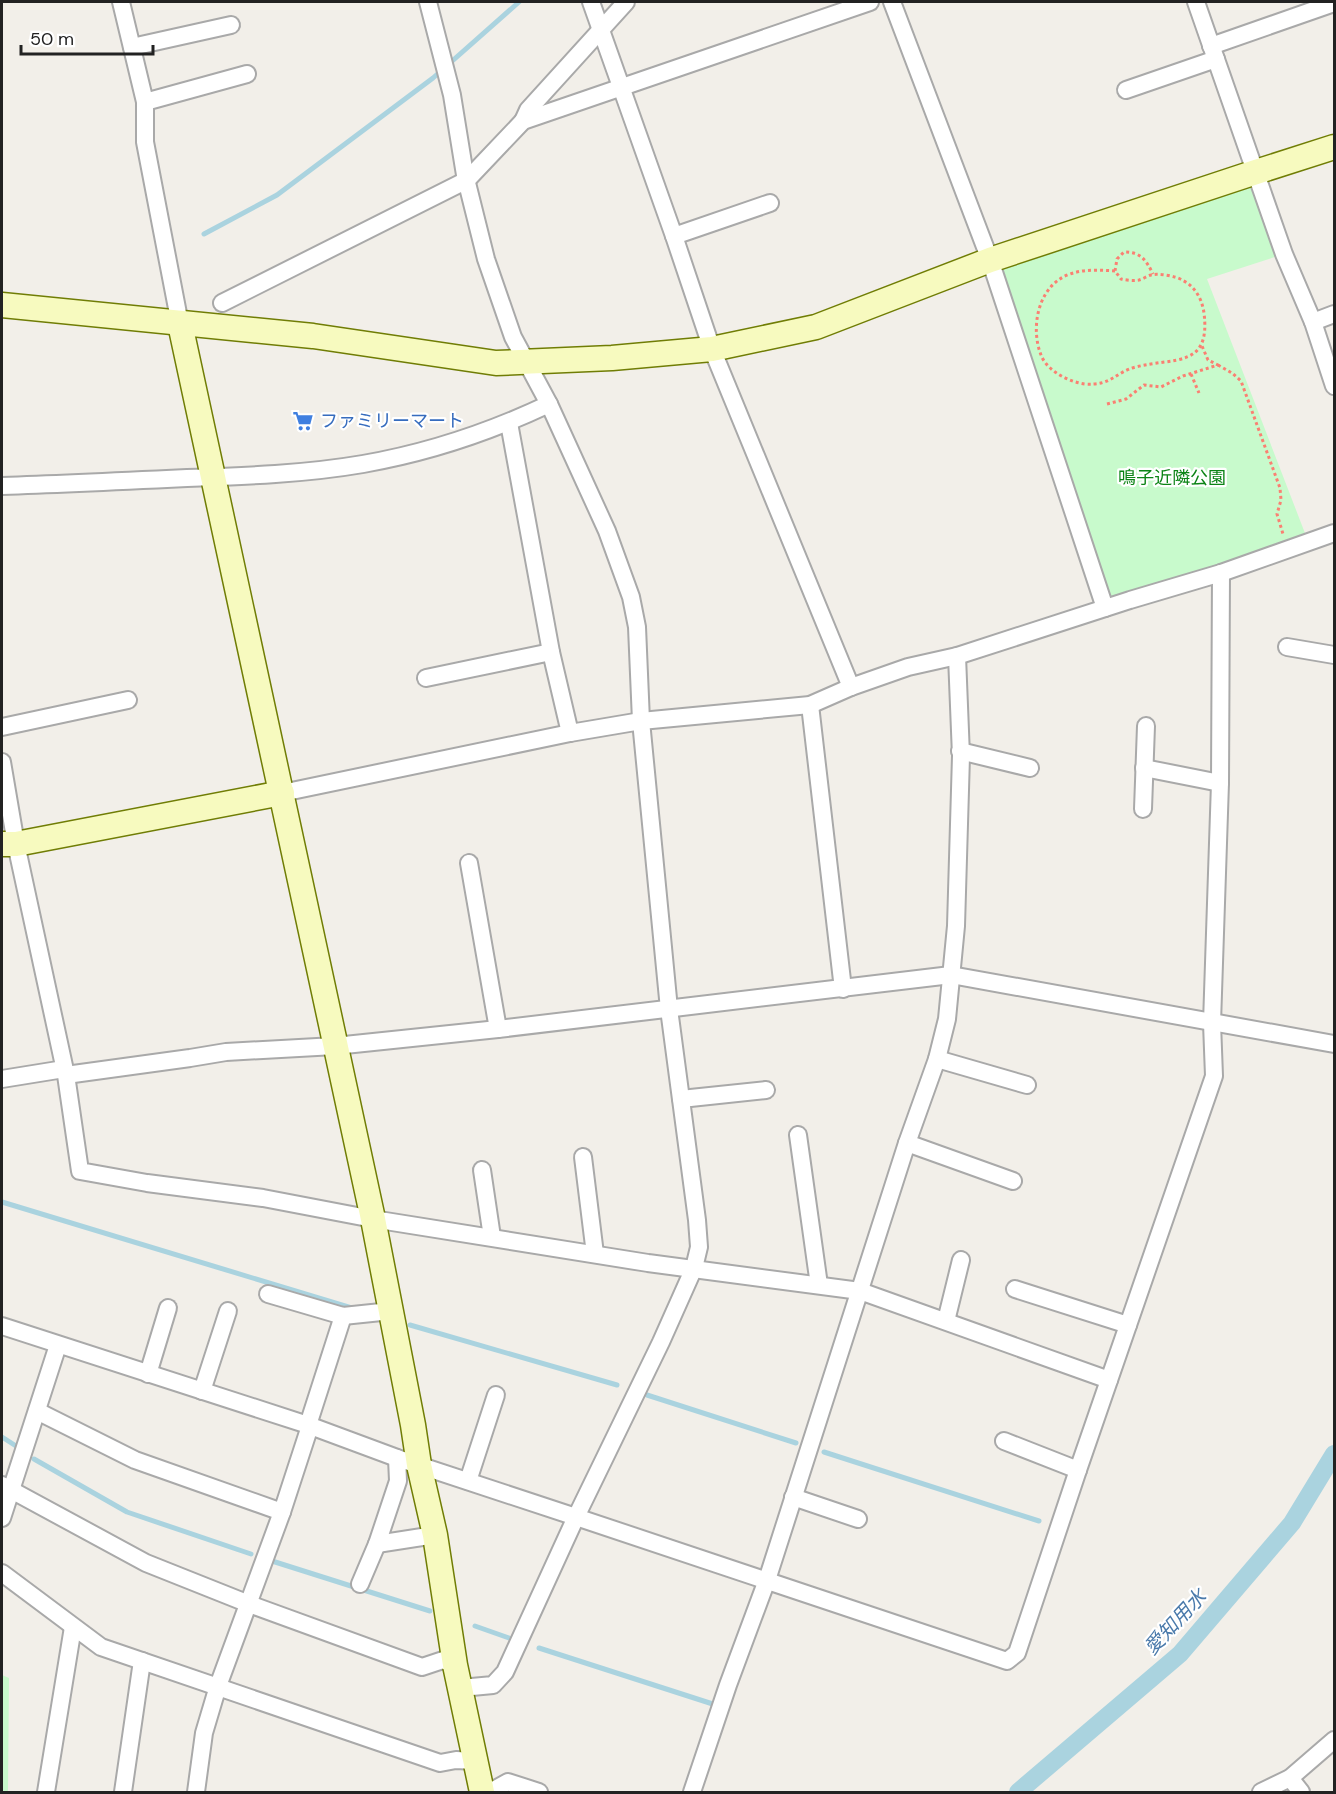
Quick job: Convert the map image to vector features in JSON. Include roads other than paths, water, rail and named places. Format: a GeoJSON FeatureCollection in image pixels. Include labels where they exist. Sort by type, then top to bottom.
{"type":"FeatureCollection","features":[{"type":"Feature","properties":{"kind":"street"},"geometry":{"type":"LineString","coordinates":[[121,2],[145,102],[145,142],[180,324],[373,1219],[413,1425],[408,1462],[398,1481],[377,1544],[360,1584]]}},
{"type":"Feature","properties":{"kind":"street"},"geometry":{"type":"LineString","coordinates":[[6,1488],[146,1563],[249,1604],[422,1667],[443,1660],[458,1676],[494,1685],[505,1672],[694,1268],[699,1247],[669,1009],[641,721],[638,627],[631,597],[607,531],[549,404],[513,337],[486,259],[467,180],[448,80],[428,2]]}},
{"type":"Feature","properties":{"kind":"street"},"geometry":{"type":"LineString","coordinates":[[591,2],[674,236],[711,349],[851,687]]}},
{"type":"Feature","properties":{"kind":"street"},"geometry":{"type":"LineString","coordinates":[[222,303],[467,180],[523,121],[528,110],[626,2]]}},
{"type":"Feature","properties":{"kind":"street"},"geometry":{"type":"LineString","coordinates":[[523,121],[870,2]]}},
{"type":"Feature","properties":{"kind":"street"},"geometry":{"type":"LineString","coordinates":[[892,2],[990,260],[1105,608]]}},
{"type":"Feature","properties":{"kind":"street"},"geometry":{"type":"LineString","coordinates":[[1196,2],[1284,254],[1313,322],[1335,386]]}},
{"type":"Feature","properties":{"kind":"street"},"geometry":{"type":"LineString","coordinates":[[1126,90],[1335,3]]}},
{"type":"Feature","properties":{"kind":"street"},"geometry":{"type":"LineString","coordinates":[[132,47],[231,26]]}},
{"type":"Feature","properties":{"kind":"street"},"geometry":{"type":"LineString","coordinates":[[145,102],[247,74]]}},
{"type":"Feature","properties":{"kind":"street"},"geometry":{"type":"LineString","coordinates":[[2,305],[313,336],[496,363],[711,349],[816,327],[990,260],[1335,147]]}},
{"type":"Feature","properties":{"kind":"street"},"geometry":{"type":"LineString","coordinates":[[674,236],[771,203]]}},
{"type":"Feature","properties":{"kind":"street"},"geometry":{"type":"LineString","coordinates":[[1313,322],[1335,314]]}},
{"type":"Feature","properties":{"kind":"street"},"geometry":{"type":"LineString","coordinates":[[2,486],[299,473],[365,464],[411,453],[509,423],[549,404]]}},
{"type":"Feature","properties":{"kind":"street"},"geometry":{"type":"LineString","coordinates":[[509,423],[550,652],[570,733]]}},
{"type":"Feature","properties":{"kind":"street"},"geometry":{"type":"LineString","coordinates":[[9,844],[282,794],[570,733],[641,721],[810,705],[851,687],[908,667],[957,656],[1221,573],[1335,533]]}},
{"type":"Feature","properties":{"kind":"street"},"geometry":{"type":"LineString","coordinates":[[2,1326],[309,1425],[408,1462],[1007,1661],[1017,1653],[1214,1076],[1212,1023],[1220,783],[1221,573]]}},
{"type":"Feature","properties":{"kind":"street"},"geometry":{"type":"LineString","coordinates":[[1287,647],[1335,655]]}},
{"type":"Feature","properties":{"kind":"street"},"geometry":{"type":"LineString","coordinates":[[426,678],[550,652]]}},
{"type":"Feature","properties":{"kind":"street"},"geometry":{"type":"LineString","coordinates":[[692,1792],[767,1580],[907,1143],[937,1059],[947,1019],[956,926],[960,751],[957,656]]}},
{"type":"Feature","properties":{"kind":"street"},"geometry":{"type":"LineString","coordinates":[[2,727],[128,700]]}},
{"type":"Feature","properties":{"kind":"street"},"geometry":{"type":"LineString","coordinates":[[810,705],[843,989]]}},
{"type":"Feature","properties":{"kind":"street"},"geometry":{"type":"LineString","coordinates":[[1143,809],[1146,726]]}},
{"type":"Feature","properties":{"kind":"street"},"geometry":{"type":"LineString","coordinates":[[960,751],[1030,768]]}},
{"type":"Feature","properties":{"kind":"street"},"geometry":{"type":"LineString","coordinates":[[2,762],[9,844],[65,1072],[81,1171],[147,1183],[263,1198],[373,1219],[595,1254],[860,1291],[1109,1380]]}},
{"type":"Feature","properties":{"kind":"street"},"geometry":{"type":"LineString","coordinates":[[1144,768],[1220,783]]}},
{"type":"Feature","properties":{"kind":"street"},"geometry":{"type":"LineString","coordinates":[[469,863],[498,1029]]}},
{"type":"Feature","properties":{"kind":"street"},"geometry":{"type":"LineString","coordinates":[[2,1079],[226,1052],[335,1046],[498,1029],[951,975],[1335,1044]]}},
{"type":"Feature","properties":{"kind":"street"},"geometry":{"type":"LineString","coordinates":[[937,1059],[1027,1085]]}},
{"type":"Feature","properties":{"kind":"street"},"geometry":{"type":"LineString","coordinates":[[681,1099],[766,1090]]}},
{"type":"Feature","properties":{"kind":"street"},"geometry":{"type":"LineString","coordinates":[[798,1135],[819,1285]]}},
{"type":"Feature","properties":{"kind":"street"},"geometry":{"type":"LineString","coordinates":[[907,1143],[1013,1181]]}},
{"type":"Feature","properties":{"kind":"street"},"geometry":{"type":"LineString","coordinates":[[583,1157],[595,1254]]}},
{"type":"Feature","properties":{"kind":"street"},"geometry":{"type":"LineString","coordinates":[[482,1170],[492,1237]]}},
{"type":"Feature","properties":{"kind":"street"},"geometry":{"type":"LineString","coordinates":[[946,1321],[961,1260]]}},
{"type":"Feature","properties":{"kind":"street"},"geometry":{"type":"LineString","coordinates":[[1015,1289],[1128,1325]]}},
{"type":"Feature","properties":{"kind":"street"},"geometry":{"type":"LineString","coordinates":[[268,1294],[343,1316],[391,1311]]}},
{"type":"Feature","properties":{"kind":"street"},"geometry":{"type":"LineString","coordinates":[[148,1374],[168,1308]]}},
{"type":"Feature","properties":{"kind":"street"},"geometry":{"type":"LineString","coordinates":[[202,1391],[228,1311]]}},
{"type":"Feature","properties":{"kind":"street"},"geometry":{"type":"LineString","coordinates":[[196,1792],[204,1733],[218,1686],[282,1512],[343,1316]]}},
{"type":"Feature","properties":{"kind":"street"},"geometry":{"type":"LineString","coordinates":[[2,1518],[6,1488],[37,1411],[58,1345]]}},
{"type":"Feature","properties":{"kind":"street"},"geometry":{"type":"LineString","coordinates":[[468,1481],[496,1395]]}},
{"type":"Feature","properties":{"kind":"street"},"geometry":{"type":"LineString","coordinates":[[37,1411],[135,1460],[282,1512]]}},
{"type":"Feature","properties":{"kind":"street"},"geometry":{"type":"LineString","coordinates":[[1004,1441],[1078,1470]]}},
{"type":"Feature","properties":{"kind":"street"},"geometry":{"type":"LineString","coordinates":[[408,1462],[435,1535],[458,1676],[482,1792]]}},
{"type":"Feature","properties":{"kind":"street"},"geometry":{"type":"LineString","coordinates":[[794,1497],[858,1519]]}},
{"type":"Feature","properties":{"kind":"street"},"geometry":{"type":"LineString","coordinates":[[377,1544],[435,1535]]}},
{"type":"Feature","properties":{"kind":"street"},"geometry":{"type":"LineString","coordinates":[[2,1573],[101,1647],[440,1763],[456,1760],[475,1761]]}},
{"type":"Feature","properties":{"kind":"street"},"geometry":{"type":"LineString","coordinates":[[46,1792],[73,1627]]}},
{"type":"Feature","properties":{"kind":"street"},"geometry":{"type":"LineString","coordinates":[[123,1792],[142,1661]]}},
{"type":"Feature","properties":{"kind":"street"},"geometry":{"type":"LineString","coordinates":[[1261,1792],[1290,1778],[1335,1740]]}},
{"type":"Feature","properties":{"kind":"street"},"geometry":{"type":"LineString","coordinates":[[1290,1778],[1301,1792]]}},
{"type":"Feature","properties":{"kind":"street"},"geometry":{"type":"LineString","coordinates":[[490,1792],[508,1782],[539,1792]]}},
{"type":"Feature","properties":{"kind":"waterway"},"geometry":{"type":"LineString","coordinates":[[204,234],[277,195],[433,78],[519,2]]}},
{"type":"Feature","properties":{"kind":"waterway"},"geometry":{"type":"LineString","coordinates":[[2,1202],[355,1309]]}},
{"type":"Feature","properties":{"kind":"waterway"},"geometry":{"type":"LineString","coordinates":[[410,1325],[617,1385]]}},
{"type":"Feature","properties":{"kind":"waterway"},"geometry":{"type":"LineString","coordinates":[[647,1395],[796,1443]]}},
{"type":"Feature","properties":{"kind":"waterway"},"geometry":{"type":"LineString","coordinates":[[2,1437],[16,1446]]}},
{"type":"Feature","properties":{"kind":"waterway"},"geometry":{"type":"LineString","coordinates":[[824,1452],[1039,1521]]}},
{"type":"Feature","properties":{"kind":"waterway","name":"愛知用水"},"geometry":{"type":"LineString","coordinates":[[1018,1792],[1180,1654],[1292,1523],[1334,1454]]}},
{"type":"Feature","properties":{"kind":"waterway"},"geometry":{"type":"LineString","coordinates":[[34,1459],[127,1512],[251,1554]]}},
{"type":"Feature","properties":{"kind":"waterway"},"geometry":{"type":"LineString","coordinates":[[272,1561],[430,1611]]}},
{"type":"Feature","properties":{"kind":"waterway"},"geometry":{"type":"LineString","coordinates":[[475,1626],[509,1638]]}},
{"type":"Feature","properties":{"kind":"waterway"},"geometry":{"type":"LineString","coordinates":[[539,1648],[719,1706]]}},
{"type":"Feature","properties":{"kind":"place","name":"ファミリーマート"},"geometry":{"type":"Point","coordinates":[303,421]}},
{"type":"Feature","properties":{"kind":"park label","name":"鳴子近隣公園"},"geometry":{"type":"Point","coordinates":[1172,478]}}]}
